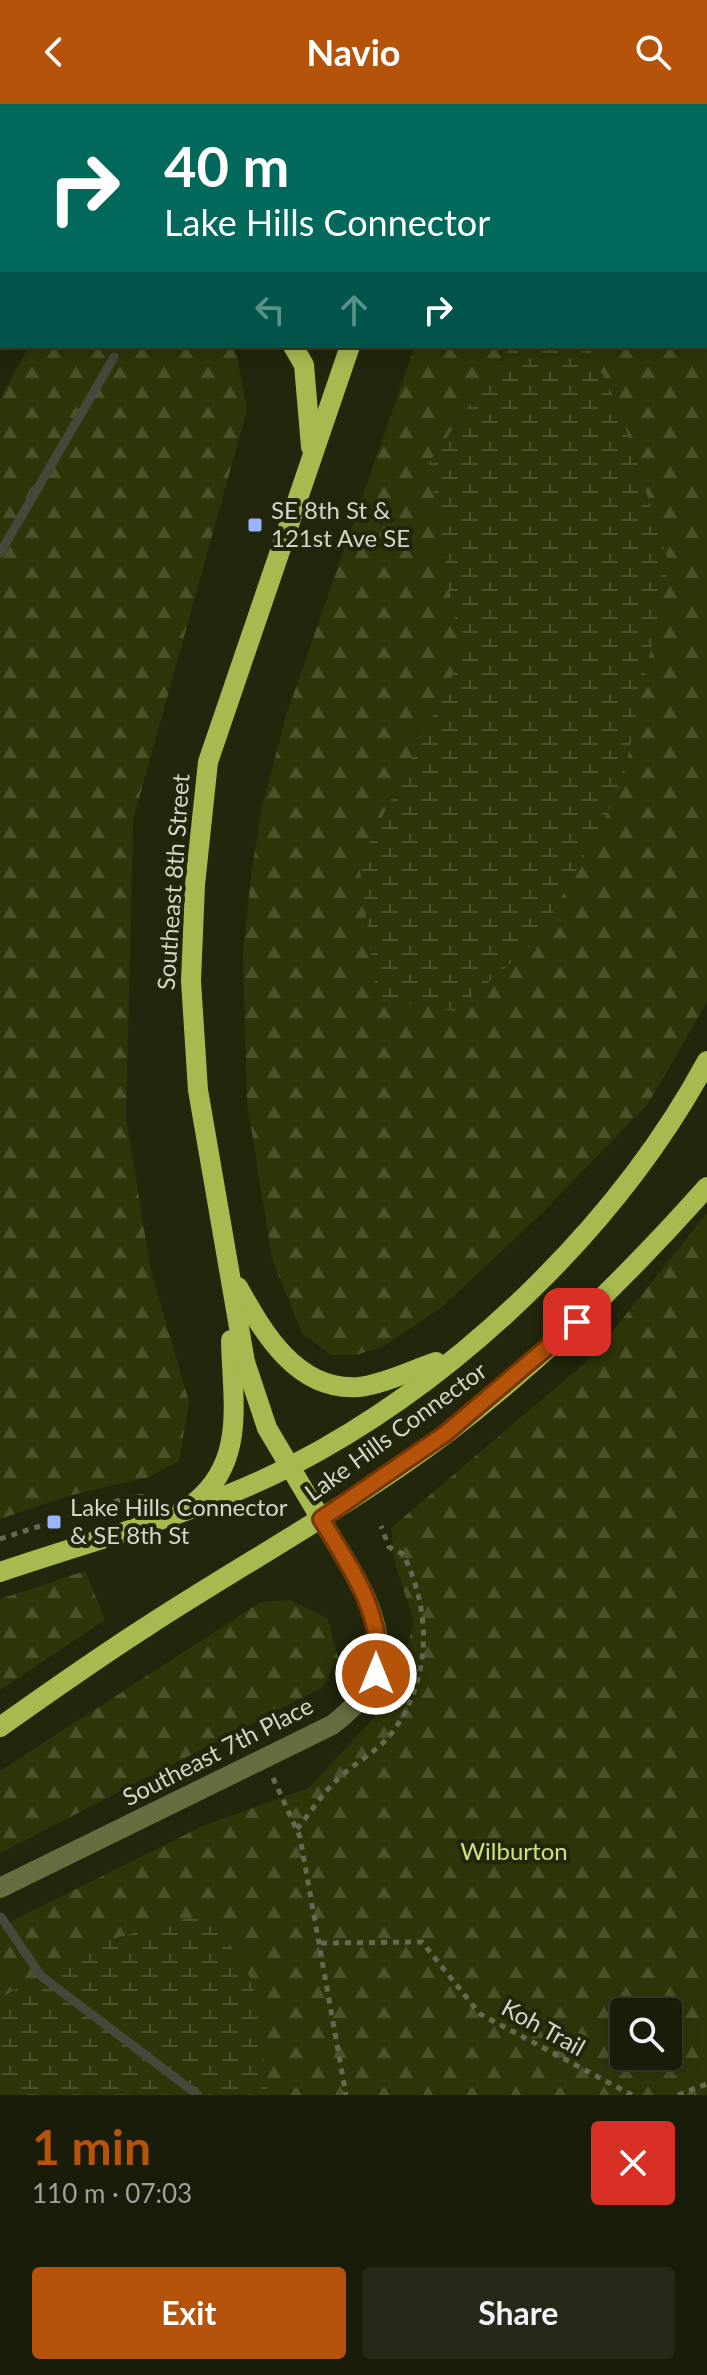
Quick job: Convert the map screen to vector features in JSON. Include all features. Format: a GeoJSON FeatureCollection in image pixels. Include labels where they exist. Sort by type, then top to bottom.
{"type":"FeatureCollection","features":[{"type":"Feature","properties":{"kind":"main road"},"geometry":{"type":"LineString","coordinates":[[294,348],[304,365],[312,454]]}},
{"type":"Feature","properties":{"kind":"main road","name":"Southeast 8th Street"},"geometry":{"type":"LineString","coordinates":[[321,1519],[267,1428],[248,1374],[198,1090],[191,981],[195,885],[208,762],[349,348]]}},
{"type":"Feature","properties":{"kind":"main road","name":"Lake Hills Connector"},"geometry":{"type":"LineString","coordinates":[[0,1572],[185,1510],[288,1467],[349,1434],[501,1320],[605,1210],[653,1147],[707,1061]]}},
{"type":"Feature","properties":{"kind":"main road","name":"Lake Hills Connector"},"geometry":{"type":"LineString","coordinates":[[0,1727],[147,1626],[321,1519],[445,1434],[500,1391],[616,1285],[707,1187]]}},
{"type":"Feature","properties":{"kind":"main road"},"geometry":{"type":"LineString","coordinates":[[230,1273],[267,1339],[311,1376],[338,1385],[360,1387],[455,1356]]}},
{"type":"Feature","properties":{"kind":"main road"},"geometry":{"type":"LineString","coordinates":[[185,1510],[218,1478],[232,1449],[235,1425],[230,1273]]}},
{"type":"Feature","properties":{"kind":"street","name":"Southeast 7th Place"},"geometry":{"type":"LineString","coordinates":[[0,1888],[264,1760],[351,1711],[365,1695],[376,1674],[377,1638],[359,1580],[321,1519]]}},
{"type":"Feature","properties":{"kind":"path"},"geometry":{"type":"LineString","coordinates":[[0,1539],[140,1496]]}},
{"type":"Feature","properties":{"kind":"path"},"geometry":{"type":"LineString","coordinates":[[264,1760],[300,1837],[346,2095]]}},
{"type":"Feature","properties":{"kind":"path","name":"Koh Trail"},"geometry":{"type":"LineString","coordinates":[[321,1943],[422,1942],[480,2014],[632,2095]]}},
{"type":"Feature","properties":{"kind":"path"},"geometry":{"type":"LineString","coordinates":[[678,2095],[707,2084]]}},
{"type":"Feature","properties":{"kind":"green space"},"geometry":{"type":"Polygon","coordinates":[[[28,348],[235,348],[247,410],[133,820],[126,1119],[151,1271],[189,1402],[179,1461],[149,1477],[68,1496],[0,1519],[0,399],[28,348]]]}},
{"type":"Feature","properties":{"kind":"green space"},"geometry":{"type":"Polygon","coordinates":[[[414,348],[510,348],[429,463],[461,659],[359,864],[619,407],[589,348],[707,348],[707,1002],[648,1104],[539,1216],[442,1307],[384,1346],[356,1355],[331,1355],[302,1333],[272,1259],[247,1102],[243,953],[262,807],[286,716],[414,348]]]}},
{"type":"Feature","properties":{"kind":"green space"},"geometry":{"type":"Polygon","coordinates":[[[510,348],[589,348],[619,407],[669,564],[621,788],[538,940],[454,1011],[377,997],[359,864],[461,659],[429,463],[510,348]]]}},
{"type":"Feature","properties":{"kind":"green space","name":"Wilburton"},"geometry":{"type":"Polygon","coordinates":[[[707,1213],[707,2095],[0,2095],[0,1927],[205,1825],[309,1788],[393,1697],[414,1622],[395,1563],[391,1528],[592,1357],[707,1213]]]}},
{"type":"Feature","properties":{"kind":"green space"},"geometry":{"type":"Polygon","coordinates":[[[85,1571],[105,1620],[0,1690],[0,1599],[85,1571]]]}},
{"type":"Feature","properties":{"kind":"green space"},"geometry":{"type":"Polygon","coordinates":[[[290,1600],[328,1619],[338,1657],[323,1687],[0,1853],[0,1771],[261,1602],[290,1600]]]}},
{"type":"Feature","properties":{"kind":"green space"},"geometry":{"type":"Polygon","coordinates":[[[210,1912],[253,1982],[268,2095],[0,2094],[0,1998],[105,1941],[210,1912]]]}},
{"type":"Feature","properties":{"kind":"waterway"},"geometry":{"type":"LineString","coordinates":[[0,553],[114,357]]}},
{"type":"Feature","properties":{"kind":"waterway"},"geometry":{"type":"LineString","coordinates":[[1,1917],[41,1976],[198,2095]]}},
{"type":"Feature","properties":{"kind":"place","name":"SE 8th St & 121st Ave SE"},"geometry":{"type":"Point","coordinates":[255,525]}},
{"type":"Feature","properties":{"kind":"place","name":"Lake Hills Connector & SE 8th St"},"geometry":{"type":"Point","coordinates":[54,1522]}},
{"type":"Feature","properties":{"kind":"route"},"geometry":{"type":"LineString","coordinates":[[376,1674],[379,1659],[377,1638],[359,1580],[321,1519],[445,1434],[500,1391],[577,1322]]}}]}
